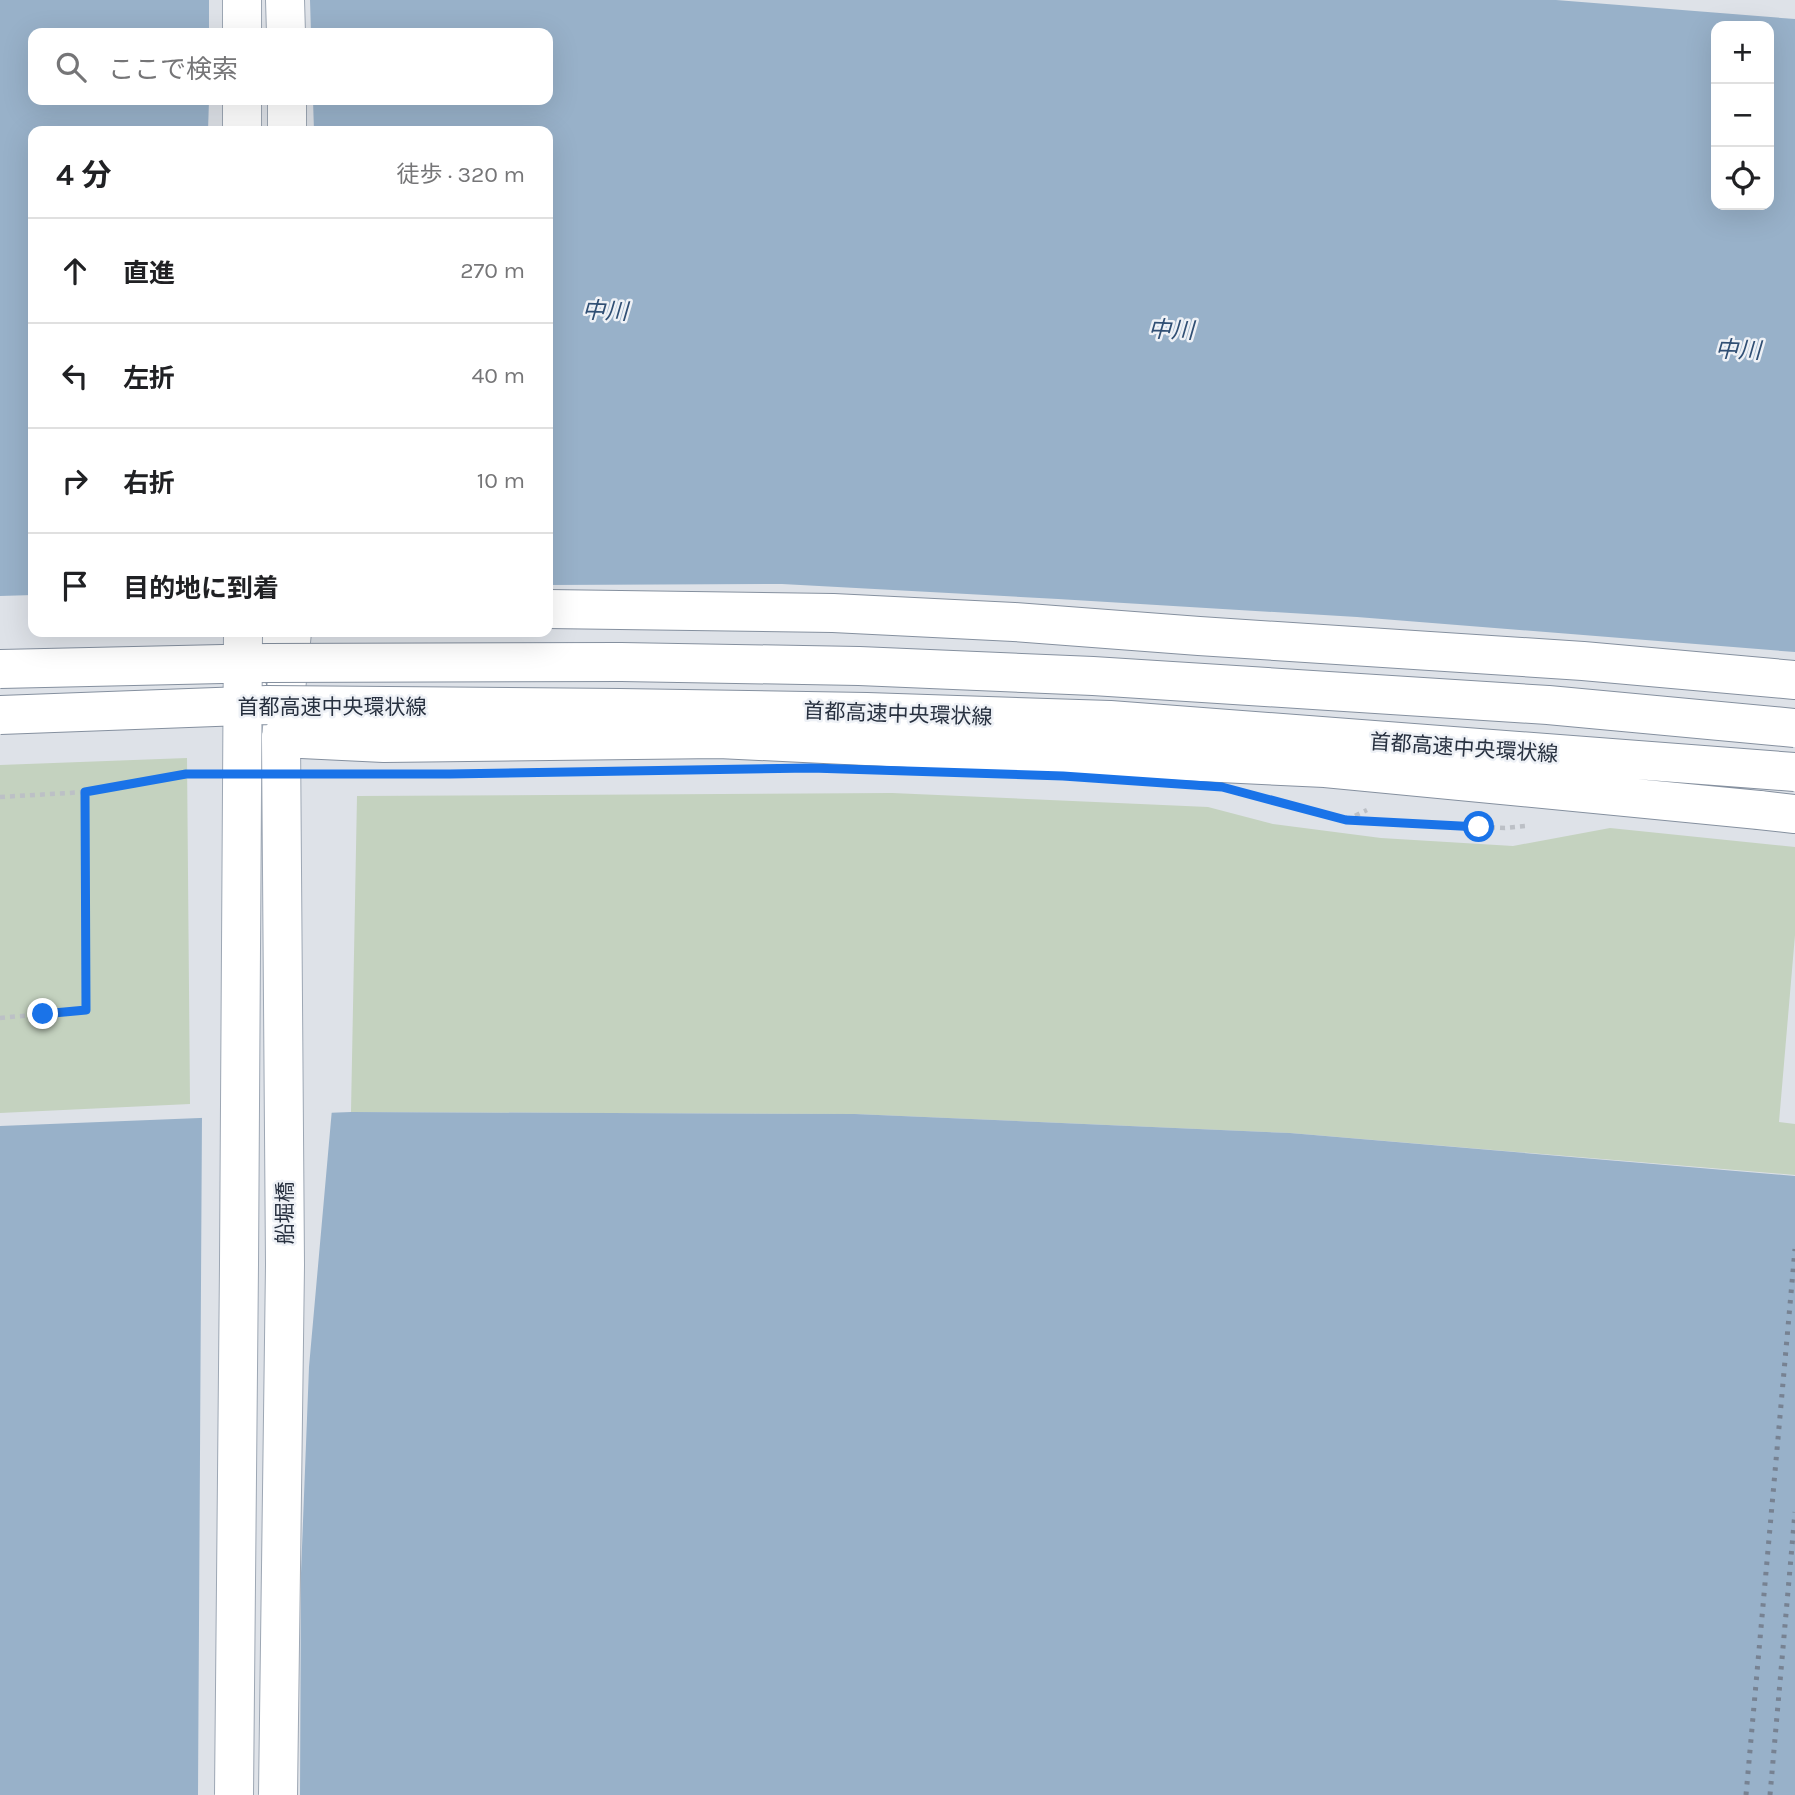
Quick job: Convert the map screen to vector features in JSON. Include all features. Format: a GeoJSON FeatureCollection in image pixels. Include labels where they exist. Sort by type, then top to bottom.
{"type":"FeatureCollection","features":[{"type":"Feature","properties":{"kind":"main road"},"geometry":{"type":"LineString","coordinates":[[242,0],[242,28]]}},
{"type":"Feature","properties":{"kind":"main road"},"geometry":{"type":"LineString","coordinates":[[285,0],[286,28]]}},
{"type":"Feature","properties":{"kind":"main road"},"geometry":{"type":"LineString","coordinates":[[242,105],[242,126]]}},
{"type":"Feature","properties":{"kind":"main road"},"geometry":{"type":"LineString","coordinates":[[287,105],[287,126]]}},
{"type":"Feature","properties":{"kind":"main road"},"geometry":{"type":"LineString","coordinates":[[553,609],[832,613],[1014,622],[1584,661],[1795,680]]}},
{"type":"Feature","properties":{"kind":"main road"},"geometry":{"type":"LineString","coordinates":[[234,1795],[243,637]]}},
{"type":"Feature","properties":{"kind":"main road"},"geometry":{"type":"LineString","coordinates":[[243,683],[268,637]]}},
{"type":"Feature","properties":{"kind":"main road","name":"船堀橋"},"geometry":{"type":"LineString","coordinates":[[278,1795],[285,1265],[281,738],[291,637]]}},
{"type":"Feature","properties":{"kind":"main road","name":"首都高速中央環状線"},"geometry":{"type":"LineString","coordinates":[[0,669],[281,663],[621,662],[859,666],[1093,676],[1548,705],[1795,728]]}},
{"type":"Feature","properties":{"kind":"main road"},"geometry":{"type":"LineString","coordinates":[[243,683],[281,738],[384,743],[719,739],[1325,768],[1795,814]]}},
{"type":"Feature","properties":{"kind":"main road","name":"首都高速中央環状線"},"geometry":{"type":"LineString","coordinates":[[0,715],[267,705],[880,712],[1110,720],[1795,772]]}},
{"type":"Feature","properties":{"kind":"path"},"geometry":{"type":"LineString","coordinates":[[0,797],[85,792],[186,774],[214,774]]}},
{"type":"Feature","properties":{"kind":"path"},"geometry":{"type":"LineString","coordinates":[[0,1018],[86,1010],[85,792]]}},
{"type":"Feature","properties":{"kind":"path"},"geometry":{"type":"LineString","coordinates":[[1284,803],[1346,820],[1505,828],[1532,826]]}},
{"type":"Feature","properties":{"kind":"green space"},"geometry":{"type":"Polygon","coordinates":[[[187,758],[190,1104],[0,1113],[0,765],[187,758]]]}},
{"type":"Feature","properties":{"kind":"green space"},"geometry":{"type":"Polygon","coordinates":[[[892,793],[1208,807],[1273,824],[1381,838],[1513,846],[1610,828],[1795,847],[1795,935],[1779,1122],[1795,1124],[1795,1175],[1290,1133],[855,1114],[351,1112],[357,796],[892,793]]]}},
{"type":"Feature","properties":{"kind":"water","name":"中川"},"geometry":{"type":"Polygon","coordinates":[[[0,0],[1556,0],[1795,19],[1795,652],[1357,617],[782,584],[553,585],[553,126],[28,126],[28,595],[0,596],[0,0]]]}},
{"type":"Feature","properties":{"kind":"water"},"geometry":{"type":"Polygon","coordinates":[[[351,1112],[855,1114],[1290,1133],[1795,1176],[1795,1795],[0,1795],[0,1126],[351,1112]]]}},
{"type":"Feature","properties":{"kind":"pier"},"geometry":{"type":"Polygon","coordinates":[[[209,0],[310,0],[311,28],[209,28],[209,0]]]}},
{"type":"Feature","properties":{"kind":"pier"},"geometry":{"type":"Polygon","coordinates":[[[209,105],[313,105],[314,126],[208,126],[209,105]]]}},
{"type":"Feature","properties":{"kind":"pier"},"geometry":{"type":"Polygon","coordinates":[[[332,1109],[309,1367],[301,1573],[300,1795],[198,1795],[202,1114],[332,1109]]]}},
{"type":"Feature","properties":{"kind":"railway"},"geometry":{"type":"LineString","coordinates":[[1746,1795],[1795,1249]]}},
{"type":"Feature","properties":{"kind":"railway"},"geometry":{"type":"LineString","coordinates":[[1770,1795],[1795,1512]]}},
{"type":"Feature","properties":{"kind":"route"},"geometry":{"type":"LineString","coordinates":[[43,1014],[86,1010],[85,792],[186,774],[450,774],[811,768],[1063,776],[1222,787],[1346,820],[1479,827]]}}]}
